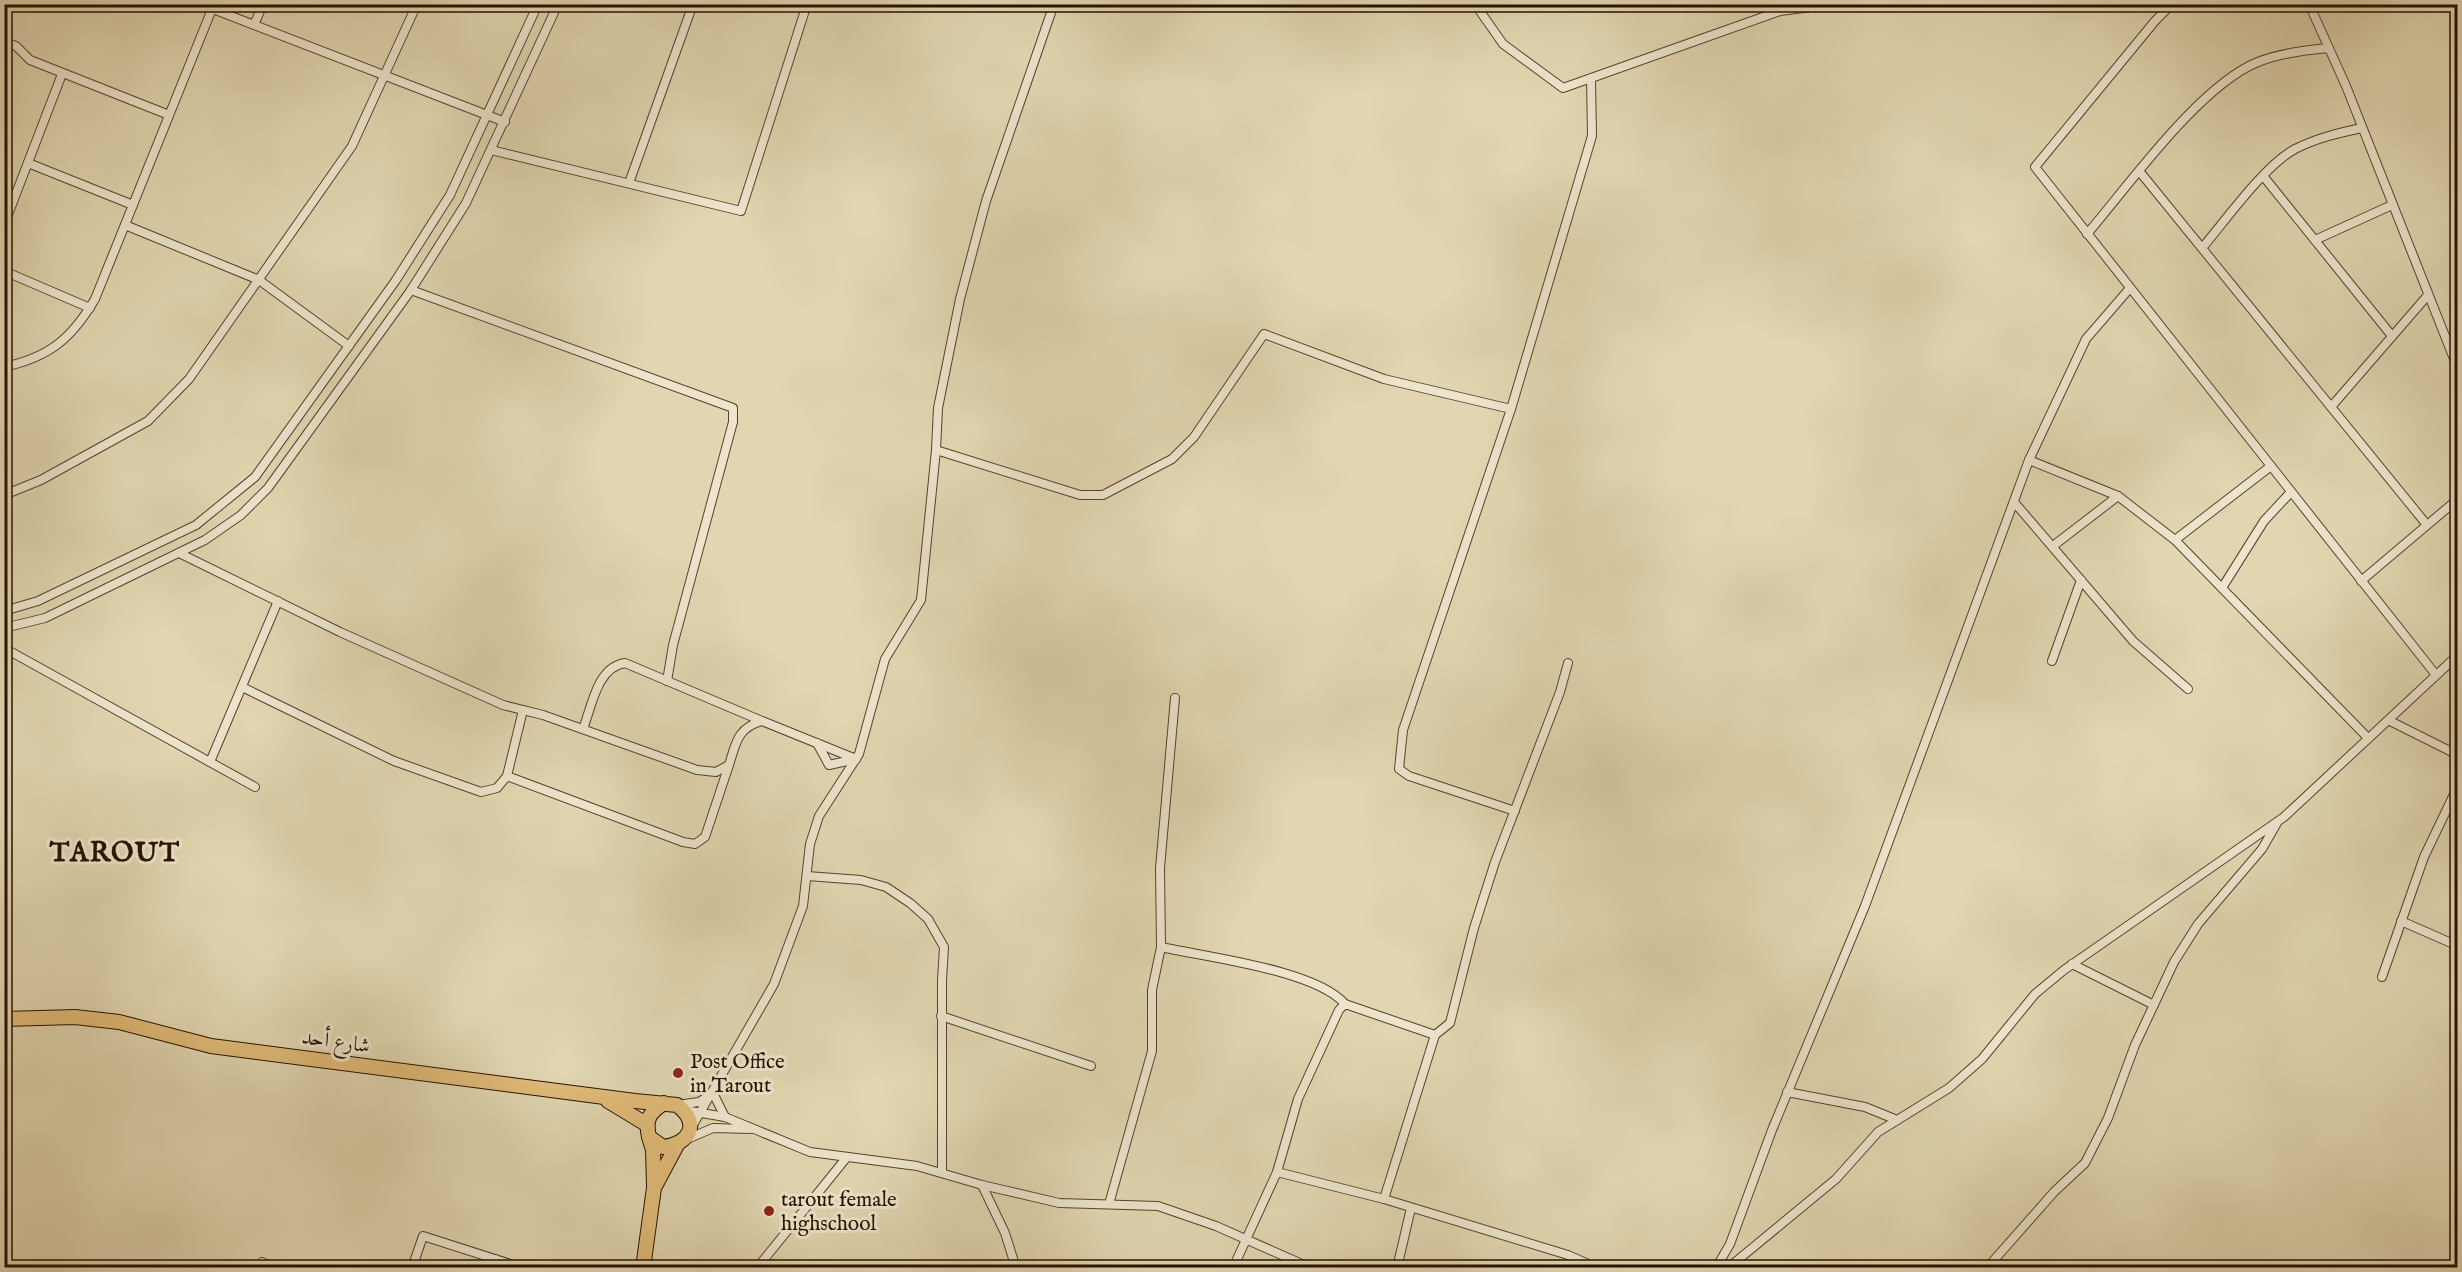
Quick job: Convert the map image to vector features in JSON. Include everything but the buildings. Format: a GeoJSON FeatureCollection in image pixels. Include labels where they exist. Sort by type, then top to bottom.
{"type":"FeatureCollection","features":[{"type":"Feature","properties":{"kind":"main road","name":"شارع أحد"},"geometry":{"type":"LineString","coordinates":[[4,1019],[75,1017],[119,1022],[212,1046],[675,1106]]}},
{"type":"Feature","properties":{"kind":"main road"},"geometry":{"type":"LineString","coordinates":[[599,1096],[648,1130],[663,1147],[684,1139]]}},
{"type":"Feature","properties":{"kind":"main road"},"geometry":{"type":"LineString","coordinates":[[644,1268],[654,1188],[653,1150],[648,1130],[651,1112],[675,1106],[689,1119],[684,1139],[654,1188]]}},
{"type":"Feature","properties":{"kind":"street"},"geometry":{"type":"LineString","coordinates":[[200,4],[505,122]]}},
{"type":"Feature","properties":{"kind":"street"},"geometry":{"type":"LineString","coordinates":[[255,25],[263,4]]}},
{"type":"Feature","properties":{"kind":"street"},"geometry":{"type":"LineString","coordinates":[[4,495],[41,480],[148,421],[189,379],[352,146],[417,4]]}},
{"type":"Feature","properties":{"kind":"street"},"geometry":{"type":"LineString","coordinates":[[4,611],[38,602],[196,525],[255,477],[396,280],[450,195],[538,4]]}},
{"type":"Feature","properties":{"kind":"street"},"geometry":{"type":"LineString","coordinates":[[4,628],[45,618],[205,540],[242,515],[268,488],[411,290],[466,203],[558,4]]}},
{"type":"Feature","properties":{"kind":"street"},"geometry":{"type":"LineString","coordinates":[[629,183],[693,4]]}},
{"type":"Feature","properties":{"kind":"street"},"geometry":{"type":"LineString","coordinates":[[491,150],[741,211],[807,4]]}},
{"type":"Feature","properties":{"kind":"street"},"geometry":{"type":"LineString","coordinates":[[684,1139],[702,1112],[774,984],[803,906],[810,844],[819,816],[856,759],[885,659],[921,600],[938,408],[969,266],[986,201],[1054,4]]}},
{"type":"Feature","properties":{"kind":"street"},"geometry":{"type":"LineString","coordinates":[[1475,4],[1503,44],[1563,88],[1780,11],[1835,4]]}},
{"type":"Feature","properties":{"kind":"street"},"geometry":{"type":"LineString","coordinates":[[2172,4],[2155,21],[2035,167],[2436,675]]}},
{"type":"Feature","properties":{"kind":"street"},"geometry":{"type":"LineString","coordinates":[[2309,4],[2362,128],[2457,369]]}},
{"type":"Feature","properties":{"kind":"street"},"geometry":{"type":"LineString","coordinates":[[4,367],[28,362],[53,348],[78,327],[90,308],[212,9]]}},
{"type":"Feature","properties":{"kind":"street"},"geometry":{"type":"LineString","coordinates":[[4,42],[16,46],[30,60],[169,115]]}},
{"type":"Feature","properties":{"kind":"street"},"geometry":{"type":"LineString","coordinates":[[2087,234],[2188,115],[2222,84],[2256,62],[2302,50],[2329,48]]}},
{"type":"Feature","properties":{"kind":"street"},"geometry":{"type":"LineString","coordinates":[[4,225],[62,74]]}},
{"type":"Feature","properties":{"kind":"street"},"geometry":{"type":"LineString","coordinates":[[1515,811],[1408,776],[1399,769],[1403,730],[1510,409],[1592,136],[1591,78]]}},
{"type":"Feature","properties":{"kind":"street"},"geometry":{"type":"LineString","coordinates":[[2202,248],[2264,177],[2293,150],[2326,135],[2362,128]]}},
{"type":"Feature","properties":{"kind":"street"},"geometry":{"type":"LineString","coordinates":[[28,164],[133,205]]}},
{"type":"Feature","properties":{"kind":"street"},"geometry":{"type":"LineString","coordinates":[[2140,172],[2427,525]]}},
{"type":"Feature","properties":{"kind":"street"},"geometry":{"type":"LineString","coordinates":[[2264,177],[2392,336]]}},
{"type":"Feature","properties":{"kind":"street"},"geometry":{"type":"LineString","coordinates":[[2315,240],[2392,205]]}},
{"type":"Feature","properties":{"kind":"street"},"geometry":{"type":"LineString","coordinates":[[125,225],[259,280],[349,346]]}},
{"type":"Feature","properties":{"kind":"street"},"geometry":{"type":"LineString","coordinates":[[4,271],[90,308]]}},
{"type":"Feature","properties":{"kind":"street"},"geometry":{"type":"LineString","coordinates":[[1716,1268],[1730,1244],[1787,1092],[1865,906],[2029,460],[2086,339],[2130,288]]}},
{"type":"Feature","properties":{"kind":"street"},"geometry":{"type":"LineString","coordinates":[[411,290],[733,408],[733,422],[673,645],[667,681]]}},
{"type":"Feature","properties":{"kind":"street"},"geometry":{"type":"LineString","coordinates":[[2331,407],[2428,295]]}},
{"type":"Feature","properties":{"kind":"street"},"geometry":{"type":"LineString","coordinates":[[936,450],[1080,495],[1103,495],[1172,459],[1187,444],[1264,334],[1384,379],[1510,409]]}},
{"type":"Feature","properties":{"kind":"street"},"geometry":{"type":"LineString","coordinates":[[2029,460],[2118,496],[2175,540],[2368,738]]}},
{"type":"Feature","properties":{"kind":"street"},"geometry":{"type":"LineString","coordinates":[[2175,540],[2271,466]]}},
{"type":"Feature","properties":{"kind":"street"},"geometry":{"type":"LineString","coordinates":[[2222,588],[2264,521],[2291,492]]}},
{"type":"Feature","properties":{"kind":"street"},"geometry":{"type":"LineString","coordinates":[[2053,546],[2118,496]]}},
{"type":"Feature","properties":{"kind":"street"},"geometry":{"type":"LineString","coordinates":[[2361,581],[2457,499]]}},
{"type":"Feature","properties":{"kind":"street"},"geometry":{"type":"LineString","coordinates":[[2014,502],[2133,641],[2188,688]]}},
{"type":"Feature","properties":{"kind":"street"},"geometry":{"type":"LineString","coordinates":[[179,553],[492,700],[583,729],[697,770],[716,772],[729,765]]}},
{"type":"Feature","properties":{"kind":"street"},"geometry":{"type":"LineString","coordinates":[[2052,661],[2081,580]]}},
{"type":"Feature","properties":{"kind":"street"},"geometry":{"type":"LineString","coordinates":[[210,762],[278,601]]}},
{"type":"Feature","properties":{"kind":"street"},"geometry":{"type":"LineString","coordinates":[[4,648],[255,787]]}},
{"type":"Feature","properties":{"kind":"street"},"geometry":{"type":"LineString","coordinates":[[1728,1268],[1836,1179],[1878,1132],[1949,1089],[1982,1059],[2035,994],[2072,964],[2279,820],[2368,738],[2390,721],[2457,655]]}},
{"type":"Feature","properties":{"kind":"street"},"geometry":{"type":"LineString","coordinates":[[583,729],[605,672],[614,664],[625,663],[762,722],[856,759]]}},
{"type":"Feature","properties":{"kind":"street"},"geometry":{"type":"LineString","coordinates":[[1384,1199],[1435,1035],[1450,1023],[1474,928],[1495,862],[1560,692],[1568,663]]}},
{"type":"Feature","properties":{"kind":"street"},"geometry":{"type":"LineString","coordinates":[[242,687],[394,761],[481,792],[497,788],[506,774],[523,710]]}},
{"type":"Feature","properties":{"kind":"street"},"geometry":{"type":"LineString","coordinates":[[1109,1204],[1152,1051],[1152,990],[1161,947],[1160,868],[1175,698]]}},
{"type":"Feature","properties":{"kind":"street"},"geometry":{"type":"LineString","coordinates":[[2390,721],[2457,755]]}},
{"type":"Feature","properties":{"kind":"street"},"geometry":{"type":"LineString","coordinates":[[506,774],[683,842],[695,844],[705,837],[739,736],[748,725],[762,722]]}},
{"type":"Feature","properties":{"kind":"street"},"geometry":{"type":"LineString","coordinates":[[817,743],[829,765],[856,759]]}},
{"type":"Feature","properties":{"kind":"street"},"geometry":{"type":"LineString","coordinates":[[2382,977],[2424,857],[2457,786]]}},
{"type":"Feature","properties":{"kind":"street"},"geometry":{"type":"LineString","coordinates":[[1987,1268],[2054,1192],[2085,1163],[2108,1118],[2135,1045],[2174,962],[2198,924],[2262,849],[2279,820]]}},
{"type":"Feature","properties":{"kind":"street"},"geometry":{"type":"LineString","coordinates":[[807,876],[853,879],[885,887],[910,903],[928,919],[944,947],[941,1016],[942,1173]]}},
{"type":"Feature","properties":{"kind":"street"},"geometry":{"type":"LineString","coordinates":[[2401,921],[2457,946]]}},
{"type":"Feature","properties":{"kind":"street"},"geometry":{"type":"LineString","coordinates":[[1161,947],[1294,976],[1339,997],[1345,1004],[1435,1035]]}},
{"type":"Feature","properties":{"kind":"street"},"geometry":{"type":"LineString","coordinates":[[2072,964],[2154,1005]]}},
{"type":"Feature","properties":{"kind":"street"},"geometry":{"type":"LineString","coordinates":[[1233,1268],[1277,1172],[1298,1099],[1339,1010],[1345,1004]]}},
{"type":"Feature","properties":{"kind":"street"},"geometry":{"type":"LineString","coordinates":[[941,1016],[1091,1066]]}},
{"type":"Feature","properties":{"kind":"street"},"geometry":{"type":"LineString","coordinates":[[1787,1092],[1865,1107],[1897,1120]]}},
{"type":"Feature","properties":{"kind":"street"},"geometry":{"type":"LineString","coordinates":[[675,1106],[699,1102],[713,1093]]}},
{"type":"Feature","properties":{"kind":"street"},"geometry":{"type":"LineString","coordinates":[[713,1093],[725,1117]]}},
{"type":"Feature","properties":{"kind":"street"},"geometry":{"type":"LineString","coordinates":[[675,1106],[725,1117],[810,1152],[917,1166],[982,1185],[1059,1203],[1158,1206],[1216,1226],[1311,1268]]}},
{"type":"Feature","properties":{"kind":"street"},"geometry":{"type":"LineString","coordinates":[[684,1139],[713,1128],[753,1129]]}},
{"type":"Feature","properties":{"kind":"street"},"geometry":{"type":"LineString","coordinates":[[757,1268],[847,1157]]}},
{"type":"Feature","properties":{"kind":"street"},"geometry":{"type":"LineString","coordinates":[[1277,1172],[1384,1199],[1568,1256],[1586,1263],[1585,1268]]}},
{"type":"Feature","properties":{"kind":"street"},"geometry":{"type":"LineString","coordinates":[[982,1185],[1005,1233],[1016,1268]]}},
{"type":"Feature","properties":{"kind":"street"},"geometry":{"type":"LineString","coordinates":[[1397,1268],[1411,1208]]}},
{"type":"Feature","properties":{"kind":"street"},"geometry":{"type":"LineString","coordinates":[[412,1268],[423,1236],[494,1263],[523,1268]]}},
{"type":"Feature","properties":{"kind":"street"},"geometry":{"type":"LineString","coordinates":[[261,1268],[262,1262],[276,1268]]}},
{"type":"Feature","properties":{"kind":"place","name":"Post Office in Tarout"},"geometry":{"type":"Point","coordinates":[678,1073]}},
{"type":"Feature","properties":{"kind":"place","name":"tarout female highschool"},"geometry":{"type":"Point","coordinates":[769,1211]}},
{"type":"Feature","properties":{"kind":"district","name":"TAROUT"},"geometry":{"type":"Point","coordinates":[115,852]}}]}
